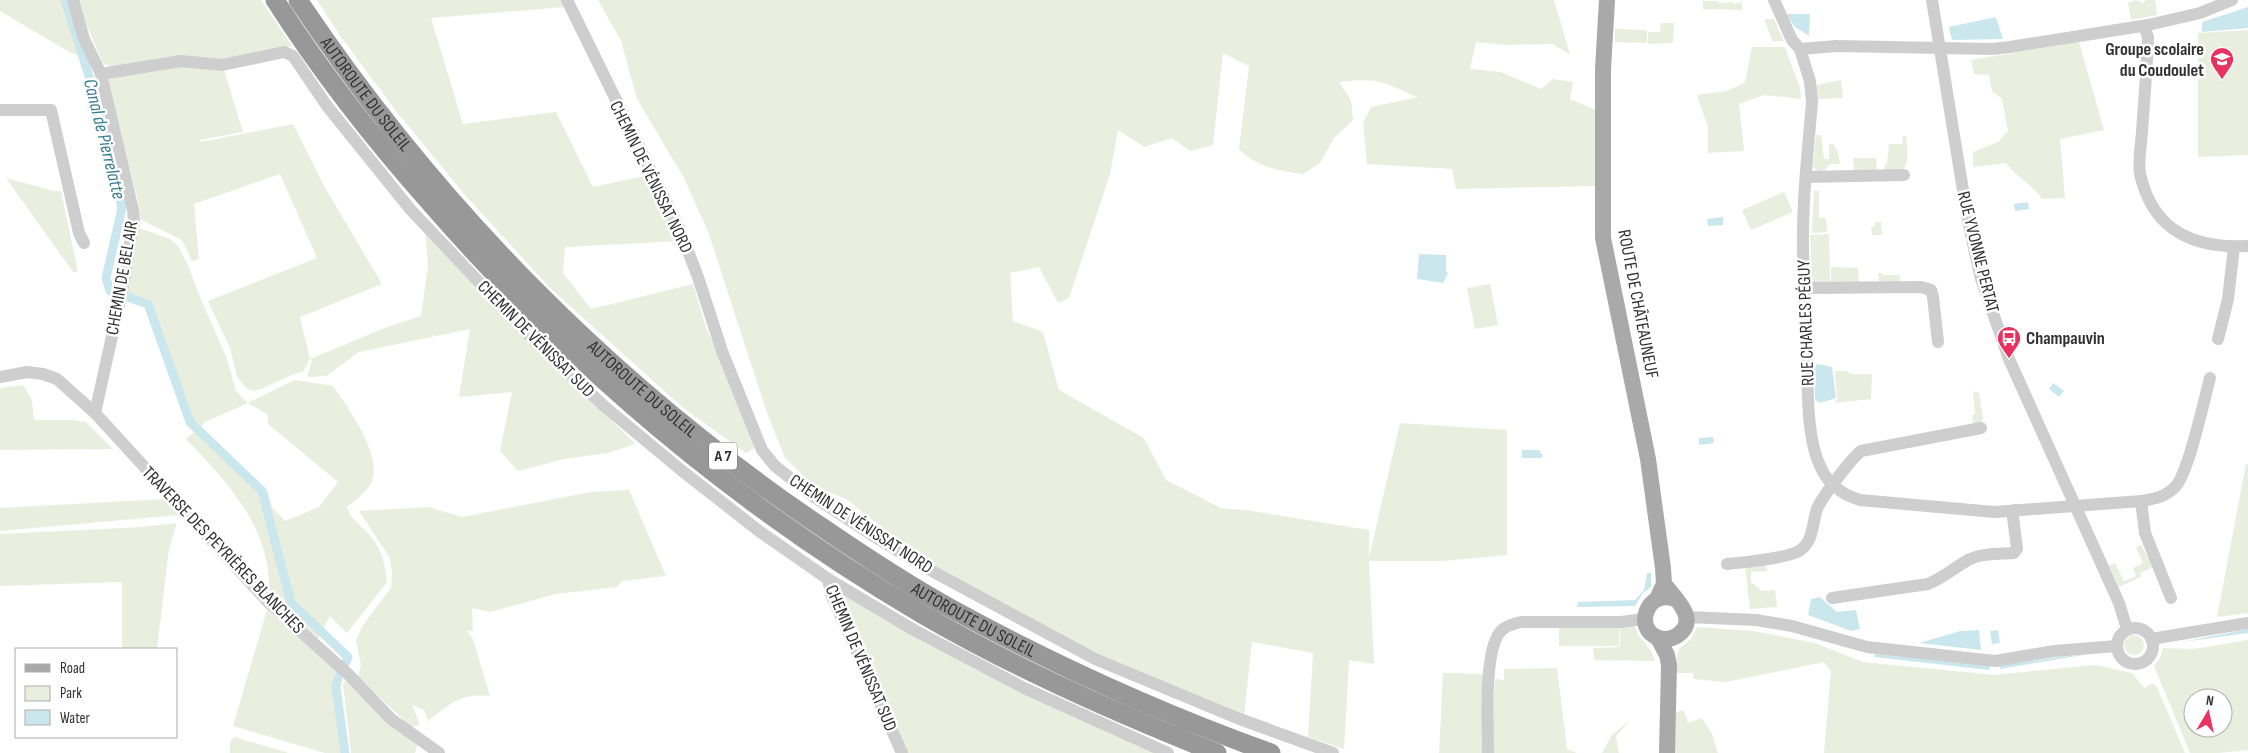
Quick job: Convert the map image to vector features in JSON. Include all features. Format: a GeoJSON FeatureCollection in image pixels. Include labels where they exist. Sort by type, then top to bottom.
{"type":"FeatureCollection","features":[{"type":"Feature","properties":{"kind":"highway","name":"AUTOROUTE DU SOLEIL"},"geometry":{"type":"LineString","coordinates":[[275,0],[320,65],[390,157],[469,247],[586,366],[689,454],[734,489],[820,550],[923,615],[1113,712],[1217,753]]}},
{"type":"Feature","properties":{"kind":"highway","name":"AUTOROUTE DU SOLEIL"},"geometry":{"type":"LineString","coordinates":[[298,0],[406,147],[478,230],[557,312],[641,390],[699,438],[785,502],[866,557],[948,607],[1037,654],[1119,693],[1271,753]]}},
{"type":"Feature","properties":{"kind":"main road","name":"ROUTE DE CHÂTEAUNEUF"},"geometry":{"type":"LineString","coordinates":[[1607,0],[1603,69],[1603,238],[1648,459],[1660,538],[1660,591]]}},
{"type":"Feature","properties":{"kind":"main road"},"geometry":{"type":"LineString","coordinates":[[1658,638],[1667,639],[1676,636],[1684,628],[1687,617],[1683,606],[1660,591],[1647,607],[1644,619],[1646,627],[1658,638],[1665,650],[1669,666]]}},
{"type":"Feature","properties":{"kind":"main road"},"geometry":{"type":"LineString","coordinates":[[1667,753],[1669,666],[1676,636]]}},
{"type":"Feature","properties":{"kind":"street","name":"CHEMIN DE BEL AIR"},"geometry":{"type":"LineString","coordinates":[[73,0],[84,39],[101,74],[133,210],[134,222],[121,296],[95,413]]}},
{"type":"Feature","properties":{"kind":"street","name":"CHEMIN DE VÉNISSAT NORD"},"geometry":{"type":"LineString","coordinates":[[567,0],[679,228],[698,277],[722,351],[762,450],[775,466],[814,497],[930,570],[1095,659],[1237,718],[1333,753]]}},
{"type":"Feature","properties":{"kind":"street","name":"RUE CHARLES PÉGUY"},"geometry":{"type":"LineString","coordinates":[[1774,0],[1792,40],[1800,49],[1812,94],[1803,249],[1806,288],[1808,406],[1820,467],[1833,485],[1848,497],[1860,500],[1976,511],[2014,510],[2160,498],[2174,488],[2186,467],[2210,378]]}},
{"type":"Feature","properties":{"kind":"street","name":"RUE YVONNE PERTAT"},"geometry":{"type":"LineString","coordinates":[[1932,0],[1938,47],[1968,221],[1981,279],[2009,359],[2119,603],[2127,629]]}},
{"type":"Feature","properties":{"kind":"street"},"geometry":{"type":"LineString","coordinates":[[1800,49],[1837,46],[2010,47],[2147,25],[2200,14],[2232,0]]}},
{"type":"Feature","properties":{"kind":"street"},"geometry":{"type":"LineString","coordinates":[[2147,25],[2148,37],[2140,169],[2145,191],[2161,219],[2176,232],[2203,244],[2234,247],[2248,246]]}},
{"type":"Feature","properties":{"kind":"street","name":"CHEMIN DE VÉNISSAT SUD"},"geometry":{"type":"LineString","coordinates":[[101,74],[174,62],[222,65],[284,52],[293,56],[327,106],[410,209],[529,335],[604,406],[681,470],[759,531],[828,579],[831,594],[902,753]]}},
{"type":"Feature","properties":{"kind":"street"},"geometry":{"type":"LineString","coordinates":[[0,110],[51,110],[79,233],[84,243]]}},
{"type":"Feature","properties":{"kind":"street"},"geometry":{"type":"LineString","coordinates":[[1806,177],[1904,175]]}},
{"type":"Feature","properties":{"kind":"street"},"geometry":{"type":"LineString","coordinates":[[2218,339],[2228,299],[2234,247]]}},
{"type":"Feature","properties":{"kind":"street"},"geometry":{"type":"LineString","coordinates":[[1806,288],[1921,287],[1930,290],[1933,298],[1938,342]]}},
{"type":"Feature","properties":{"kind":"street","name":"TRAVERSE DES PEYRIÈRES BLANCHES"},"geometry":{"type":"LineString","coordinates":[[0,377],[27,372],[43,374],[57,379],[95,413],[268,602],[348,674],[391,718],[439,753]]}},
{"type":"Feature","properties":{"kind":"street"},"geometry":{"type":"LineString","coordinates":[[1727,564],[1763,560],[1799,551],[1809,540],[1817,508],[1852,458],[1861,450],[1981,428]]}},
{"type":"Feature","properties":{"kind":"street"},"geometry":{"type":"LineString","coordinates":[[2141,501],[2145,533],[2171,598]]}},
{"type":"Feature","properties":{"kind":"street"},"geometry":{"type":"LineString","coordinates":[[1832,598],[1928,584],[1942,578],[1968,560],[2014,553],[2017,549],[2014,510]]}},
{"type":"Feature","properties":{"kind":"street"},"geometry":{"type":"LineString","coordinates":[[828,579],[914,630],[1024,688],[1168,753]]}},
{"type":"Feature","properties":{"kind":"street"},"geometry":{"type":"LineString","coordinates":[[1687,617],[1756,620],[1792,626],[1867,647],[1995,661],[2054,651],[2117,646]]}},
{"type":"Feature","properties":{"kind":"street"},"geometry":{"type":"LineString","coordinates":[[1488,753],[1490,666],[1493,646],[1502,630],[1509,625],[1520,622],[1603,622],[1644,619]]}},
{"type":"Feature","properties":{"kind":"street"},"geometry":{"type":"LineString","coordinates":[[2152,639],[2248,623]]}},
{"type":"Feature","properties":{"kind":"street"},"geometry":{"type":"LineString","coordinates":[[2127,629],[2144,630],[2152,639],[2150,654],[2143,661],[2136,664],[2123,659],[2117,646],[2119,636],[2127,629]]}},
{"type":"Feature","properties":{"kind":"green space"},"geometry":{"type":"Polygon","coordinates":[[[0,0],[62,0],[80,55],[71,53],[0,11],[0,0]]]}},
{"type":"Feature","properties":{"kind":"green space"},"geometry":{"type":"Polygon","coordinates":[[[76,0],[261,0],[292,46],[224,61],[114,68],[103,63],[76,0]]]}},
{"type":"Feature","properties":{"kind":"green space"},"geometry":{"type":"Polygon","coordinates":[[[317,0],[561,0],[564,7],[431,18],[463,124],[556,112],[593,187],[649,175],[680,241],[565,247],[563,273],[591,309],[693,284],[706,328],[730,378],[758,446],[746,453],[682,407],[549,287],[465,195],[396,111],[341,37],[317,0]]]}},
{"type":"Feature","properties":{"kind":"green space"},"geometry":{"type":"Polygon","coordinates":[[[598,0],[1554,0],[1570,54],[1552,44],[1507,45],[1476,42],[1470,69],[1501,72],[1541,89],[1553,79],[1573,82],[1570,99],[1596,110],[1595,186],[1456,189],[1452,169],[1367,164],[1363,123],[1371,107],[1418,97],[1388,84],[1362,80],[1339,82],[1351,100],[1353,120],[1334,138],[1320,163],[1303,174],[1269,167],[1253,160],[1239,149],[1249,66],[1223,53],[1213,145],[1190,151],[1172,138],[1144,147],[1118,130],[1110,174],[1069,298],[1058,303],[1039,267],[1010,273],[1013,321],[1043,332],[1059,390],[1144,438],[1166,480],[1221,508],[1252,511],[1369,530],[1369,558],[1400,423],[1507,430],[1507,555],[1443,561],[1369,561],[1374,664],[1349,660],[1344,749],[1308,737],[1313,653],[1252,642],[1244,716],[1096,656],[908,552],[888,532],[846,499],[813,485],[785,458],[767,413],[709,234],[684,178],[637,99],[621,41],[598,0]]]}},
{"type":"Feature","properties":{"kind":"green space"},"geometry":{"type":"Polygon","coordinates":[[[2136,0],[2143,3],[2146,0],[2155,0],[2157,15],[2131,20],[2128,3],[2136,0]]]}},
{"type":"Feature","properties":{"kind":"green space"},"geometry":{"type":"Polygon","coordinates":[[[1703,1],[1733,2],[1734,4],[1742,2],[1742,10],[1703,9],[1703,1]]]}},
{"type":"Feature","properties":{"kind":"green space"},"geometry":{"type":"Polygon","coordinates":[[[1764,19],[1774,19],[1784,41],[1773,42],[1764,19]]]}},
{"type":"Feature","properties":{"kind":"green space"},"geometry":{"type":"Polygon","coordinates":[[[1661,23],[1674,23],[1673,43],[1648,44],[1648,32],[1660,32],[1661,23]]]}},
{"type":"Feature","properties":{"kind":"green space"},"geometry":{"type":"Polygon","coordinates":[[[1615,29],[1647,30],[1647,43],[1615,42],[1615,29]]]}},
{"type":"Feature","properties":{"kind":"green space","name":"Groupe scolaire du Coudoulet"},"geometry":{"type":"Polygon","coordinates":[[[2248,30],[2248,155],[2198,157],[2198,33],[2248,30]]]}},
{"type":"Feature","properties":{"kind":"green space"},"geometry":{"type":"Polygon","coordinates":[[[2079,42],[2104,130],[2060,139],[2065,198],[2042,199],[2006,163],[1973,167],[1973,152],[1998,142],[2008,131],[2002,99],[1992,91],[1989,75],[1974,74],[1971,60],[2079,42]]]}},
{"type":"Feature","properties":{"kind":"green space"},"geometry":{"type":"Polygon","coordinates":[[[1752,47],[1785,47],[1800,88],[1801,99],[1764,95],[1739,104],[1744,151],[1708,153],[1708,127],[1697,95],[1726,91],[1745,83],[1752,47]]]}},
{"type":"Feature","properties":{"kind":"green space"},"geometry":{"type":"Polygon","coordinates":[[[178,65],[224,70],[243,132],[200,140],[201,142],[293,124],[323,184],[382,284],[300,317],[310,359],[303,372],[253,391],[247,389],[237,377],[230,348],[208,301],[317,258],[280,174],[194,204],[199,259],[192,261],[182,240],[140,219],[138,201],[109,91],[109,76],[178,65]]]}},
{"type":"Feature","properties":{"kind":"green space"},"geometry":{"type":"Polygon","coordinates":[[[1841,80],[1843,98],[1817,99],[1816,85],[1841,80]]]}},
{"type":"Feature","properties":{"kind":"green space"},"geometry":{"type":"Polygon","coordinates":[[[1816,135],[1821,135],[1824,159],[1829,159],[1829,144],[1833,144],[1838,152],[1840,164],[1830,164],[1823,172],[1819,172],[1813,167],[1816,135]]]}},
{"type":"Feature","properties":{"kind":"green space"},"geometry":{"type":"Polygon","coordinates":[[[1903,136],[1906,136],[1907,149],[1905,167],[1903,170],[1884,171],[1889,144],[1902,144],[1903,136]]]}},
{"type":"Feature","properties":{"kind":"green space"},"geometry":{"type":"Polygon","coordinates":[[[1853,158],[1876,158],[1877,172],[1854,172],[1853,158]]]}},
{"type":"Feature","properties":{"kind":"green space"},"geometry":{"type":"Polygon","coordinates":[[[6,178],[54,191],[61,191],[78,272],[73,272],[6,178]]]}},
{"type":"Feature","properties":{"kind":"green space"},"geometry":{"type":"Polygon","coordinates":[[[1814,191],[1819,191],[1819,218],[1826,218],[1827,232],[1812,233],[1814,191]]]}},
{"type":"Feature","properties":{"kind":"green space"},"geometry":{"type":"Polygon","coordinates":[[[1784,192],[1793,212],[1751,230],[1742,210],[1784,192]]]}},
{"type":"Feature","properties":{"kind":"green space"},"geometry":{"type":"Polygon","coordinates":[[[1875,222],[1881,222],[1882,235],[1872,235],[1871,227],[1875,226],[1875,222]]]}},
{"type":"Feature","properties":{"kind":"green space"},"geometry":{"type":"Polygon","coordinates":[[[136,227],[170,239],[179,247],[226,356],[236,391],[248,403],[205,422],[199,428],[193,421],[151,302],[125,292],[136,227]]]}},
{"type":"Feature","properties":{"kind":"green space"},"geometry":{"type":"Polygon","coordinates":[[[425,231],[635,444],[608,453],[564,459],[518,471],[500,451],[512,392],[459,397],[470,329],[359,352],[326,376],[307,377],[312,360],[310,359],[387,327],[421,316],[428,265],[425,231]]]}},
{"type":"Feature","properties":{"kind":"green space"},"geometry":{"type":"Polygon","coordinates":[[[1829,234],[1830,284],[1812,283],[1810,235],[1829,234]]]}},
{"type":"Feature","properties":{"kind":"green space"},"geometry":{"type":"Polygon","coordinates":[[[1831,267],[1858,268],[1859,282],[1831,282],[1831,267]]]}},
{"type":"Feature","properties":{"kind":"green space"},"geometry":{"type":"Polygon","coordinates":[[[1878,273],[1883,275],[1900,275],[1900,282],[1879,282],[1878,273]]]}},
{"type":"Feature","properties":{"kind":"green space"},"geometry":{"type":"Polygon","coordinates":[[[1490,284],[1498,325],[1475,329],[1467,288],[1490,284]]]}},
{"type":"Feature","properties":{"kind":"green space"},"geometry":{"type":"Polygon","coordinates":[[[1835,371],[1846,371],[1851,374],[1872,374],[1871,399],[1834,403],[1837,399],[1835,371]]]}},
{"type":"Feature","properties":{"kind":"green space"},"geometry":{"type":"Polygon","coordinates":[[[295,380],[333,386],[363,434],[373,462],[374,474],[370,485],[347,507],[351,516],[379,548],[387,582],[347,633],[330,616],[317,640],[269,597],[268,573],[264,550],[256,529],[245,510],[218,473],[186,439],[202,428],[268,492],[272,507],[285,521],[319,507],[338,482],[268,424],[268,415],[248,403],[295,380]]]}},
{"type":"Feature","properties":{"kind":"green space"},"geometry":{"type":"Polygon","coordinates":[[[23,385],[32,400],[34,420],[86,422],[113,449],[0,450],[0,388],[23,385]]]}},
{"type":"Feature","properties":{"kind":"green space"},"geometry":{"type":"Polygon","coordinates":[[[1973,391],[1979,393],[1983,419],[1980,424],[1973,425],[1972,415],[1975,414],[1973,391]]]}},
{"type":"Feature","properties":{"kind":"green space"},"geometry":{"type":"Polygon","coordinates":[[[2246,464],[2248,464],[2248,613],[2217,617],[2246,464]]]}},
{"type":"Feature","properties":{"kind":"green space"},"geometry":{"type":"Polygon","coordinates":[[[629,490],[666,576],[622,581],[617,587],[556,594],[490,612],[472,608],[473,631],[467,631],[473,639],[490,696],[463,698],[449,705],[428,721],[424,710],[412,705],[420,725],[411,727],[358,677],[361,665],[356,640],[363,625],[391,588],[392,574],[390,558],[359,511],[428,507],[462,517],[591,492],[629,490]]]}},
{"type":"Feature","properties":{"kind":"green space"},"geometry":{"type":"Polygon","coordinates":[[[165,499],[179,515],[0,531],[0,508],[165,499]]]}},
{"type":"Feature","properties":{"kind":"green space"},"geometry":{"type":"Polygon","coordinates":[[[177,523],[169,549],[157,648],[122,648],[122,582],[0,586],[0,534],[141,527],[177,523]]]}},
{"type":"Feature","properties":{"kind":"green space"},"geometry":{"type":"Polygon","coordinates":[[[2141,545],[2153,567],[2140,573],[2141,577],[2119,587],[2109,565],[2115,563],[2124,581],[2136,576],[2133,568],[2143,563],[2136,547],[2141,545]]]}},
{"type":"Feature","properties":{"kind":"green space"},"geometry":{"type":"Polygon","coordinates":[[[1766,564],[1767,571],[1751,572],[1751,582],[1762,591],[1775,590],[1777,607],[1750,609],[1745,566],[1766,564]]]}},
{"type":"Feature","properties":{"kind":"green space"},"geometry":{"type":"Polygon","coordinates":[[[833,594],[851,594],[1159,753],[907,753],[833,594]]]}},
{"type":"Feature","properties":{"kind":"green space"},"geometry":{"type":"Polygon","coordinates":[[[267,610],[336,670],[333,680],[343,753],[325,753],[233,726],[267,610]]]}},
{"type":"Feature","properties":{"kind":"green space"},"geometry":{"type":"Polygon","coordinates":[[[1619,625],[1619,646],[1559,646],[1559,627],[1619,625]]]}},
{"type":"Feature","properties":{"kind":"green space"},"geometry":{"type":"Polygon","coordinates":[[[1635,627],[1652,652],[1655,661],[1594,660],[1593,648],[1620,647],[1620,628],[1635,627]]]}},
{"type":"Feature","properties":{"kind":"green space"},"geometry":{"type":"Polygon","coordinates":[[[1697,627],[1753,631],[1815,643],[1863,662],[1995,675],[2095,665],[2132,673],[2144,688],[2153,683],[2157,687],[2185,753],[1824,753],[1831,671],[1824,662],[1726,682],[1693,679],[1693,673],[1677,673],[1675,666],[1679,649],[1691,639],[1697,627]]]}},
{"type":"Feature","properties":{"kind":"green space"},"geometry":{"type":"Polygon","coordinates":[[[2134,635],[2141,638],[2144,645],[2141,652],[2134,655],[2127,652],[2124,645],[2127,638],[2134,635]]]}},
{"type":"Feature","properties":{"kind":"green space"},"geometry":{"type":"Polygon","coordinates":[[[2248,640],[2248,750],[2190,753],[2184,738],[2233,738],[2233,688],[2183,688],[2183,736],[2154,666],[2160,658],[2163,648],[2193,649],[2248,640]]]}},
{"type":"Feature","properties":{"kind":"green space"},"geometry":{"type":"Polygon","coordinates":[[[1557,668],[1567,749],[1577,753],[1491,753],[1495,679],[1504,680],[1504,669],[1557,668]]]}},
{"type":"Feature","properties":{"kind":"green space"},"geometry":{"type":"Polygon","coordinates":[[[1443,673],[1486,674],[1483,753],[1439,753],[1443,673]]]}},
{"type":"Feature","properties":{"kind":"green space"},"geometry":{"type":"Polygon","coordinates":[[[347,680],[417,745],[415,753],[351,753],[343,684],[347,680]]]}},
{"type":"Feature","properties":{"kind":"green space"},"geometry":{"type":"Polygon","coordinates":[[[1684,710],[1688,723],[1702,718],[1712,734],[1718,753],[1674,753],[1676,712],[1684,710]]]}},
{"type":"Feature","properties":{"kind":"green space"},"geometry":{"type":"Polygon","coordinates":[[[1631,719],[1616,736],[1619,753],[1602,753],[1612,735],[1631,719]]]}},
{"type":"Feature","properties":{"kind":"green space"},"geometry":{"type":"Polygon","coordinates":[[[234,737],[289,753],[230,753],[230,742],[234,737]]]}},
{"type":"Feature","properties":{"kind":"water"},"geometry":{"type":"Polygon","coordinates":[[[2248,7],[2248,28],[2202,32],[2202,22],[2248,7]]]}},
{"type":"Feature","properties":{"kind":"water"},"geometry":{"type":"Polygon","coordinates":[[[1786,14],[1810,14],[1809,36],[1795,27],[1786,14]]]}},
{"type":"Feature","properties":{"kind":"water"},"geometry":{"type":"Polygon","coordinates":[[[1996,17],[2003,39],[1952,40],[1949,27],[1996,17]]]}},
{"type":"Feature","properties":{"kind":"water"},"geometry":{"type":"Polygon","coordinates":[[[2028,202],[2029,209],[2015,211],[2014,204],[2028,202]]]}},
{"type":"Feature","properties":{"kind":"water"},"geometry":{"type":"Polygon","coordinates":[[[1723,217],[1723,225],[1708,226],[1707,219],[1723,217]]]}},
{"type":"Feature","properties":{"kind":"water"},"geometry":{"type":"Polygon","coordinates":[[[1419,254],[1446,255],[1446,271],[1448,273],[1443,283],[1417,279],[1419,254]]]}},
{"type":"Feature","properties":{"kind":"water"},"geometry":{"type":"Polygon","coordinates":[[[1817,364],[1832,367],[1836,398],[1820,403],[1815,400],[1814,368],[1817,364]]]}},
{"type":"Feature","properties":{"kind":"water"},"geometry":{"type":"Polygon","coordinates":[[[2053,383],[2064,391],[2059,397],[2049,389],[2053,383]]]}},
{"type":"Feature","properties":{"kind":"water"},"geometry":{"type":"Polygon","coordinates":[[[1713,437],[1714,443],[1699,445],[1699,438],[1713,437]]]}},
{"type":"Feature","properties":{"kind":"water"},"geometry":{"type":"Polygon","coordinates":[[[1522,450],[1539,450],[1543,456],[1542,458],[1522,458],[1522,450]]]}},
{"type":"Feature","properties":{"kind":"water"},"geometry":{"type":"Polygon","coordinates":[[[1647,573],[1651,573],[1651,587],[1643,593],[1635,606],[1577,607],[1578,602],[1635,600],[1644,590],[1647,573]]]}},
{"type":"Feature","properties":{"kind":"water"},"geometry":{"type":"Polygon","coordinates":[[[1820,597],[1837,612],[1856,610],[1860,629],[1851,631],[1808,615],[1811,599],[1820,597]]]}},
{"type":"Feature","properties":{"kind":"water"},"geometry":{"type":"Polygon","coordinates":[[[2248,629],[2248,633],[2182,642],[2248,629]]]}},
{"type":"Feature","properties":{"kind":"water"},"geometry":{"type":"Polygon","coordinates":[[[1979,630],[1981,650],[1919,643],[1960,631],[1979,630]]]}},
{"type":"Feature","properties":{"kind":"water"},"geometry":{"type":"Polygon","coordinates":[[[1998,630],[2000,643],[1992,644],[1990,631],[1998,630]]]}},
{"type":"Feature","properties":{"kind":"water"},"geometry":{"type":"Polygon","coordinates":[[[1875,654],[1990,666],[1989,670],[1874,657],[1875,654]]]}},
{"type":"Feature","properties":{"kind":"water"},"geometry":{"type":"Polygon","coordinates":[[[2089,654],[2000,669],[2000,666],[2089,654]]]}},
{"type":"Feature","properties":{"kind":"waterway","name":"Canal de Pierrelatte"},"geometry":{"type":"LineString","coordinates":[[65,0],[92,86],[122,208],[106,278],[110,291],[148,304],[190,422],[262,491],[291,603],[348,657],[339,675],[336,687],[345,753]]}},
{"type":"Feature","properties":{"kind":"place","name":"Groupe scolaire du Coudoulet"},"geometry":{"type":"Point","coordinates":[2222,80]}},
{"type":"Feature","properties":{"kind":"place","name":"Champauvin"},"geometry":{"type":"Point","coordinates":[2009,359]}}]}
